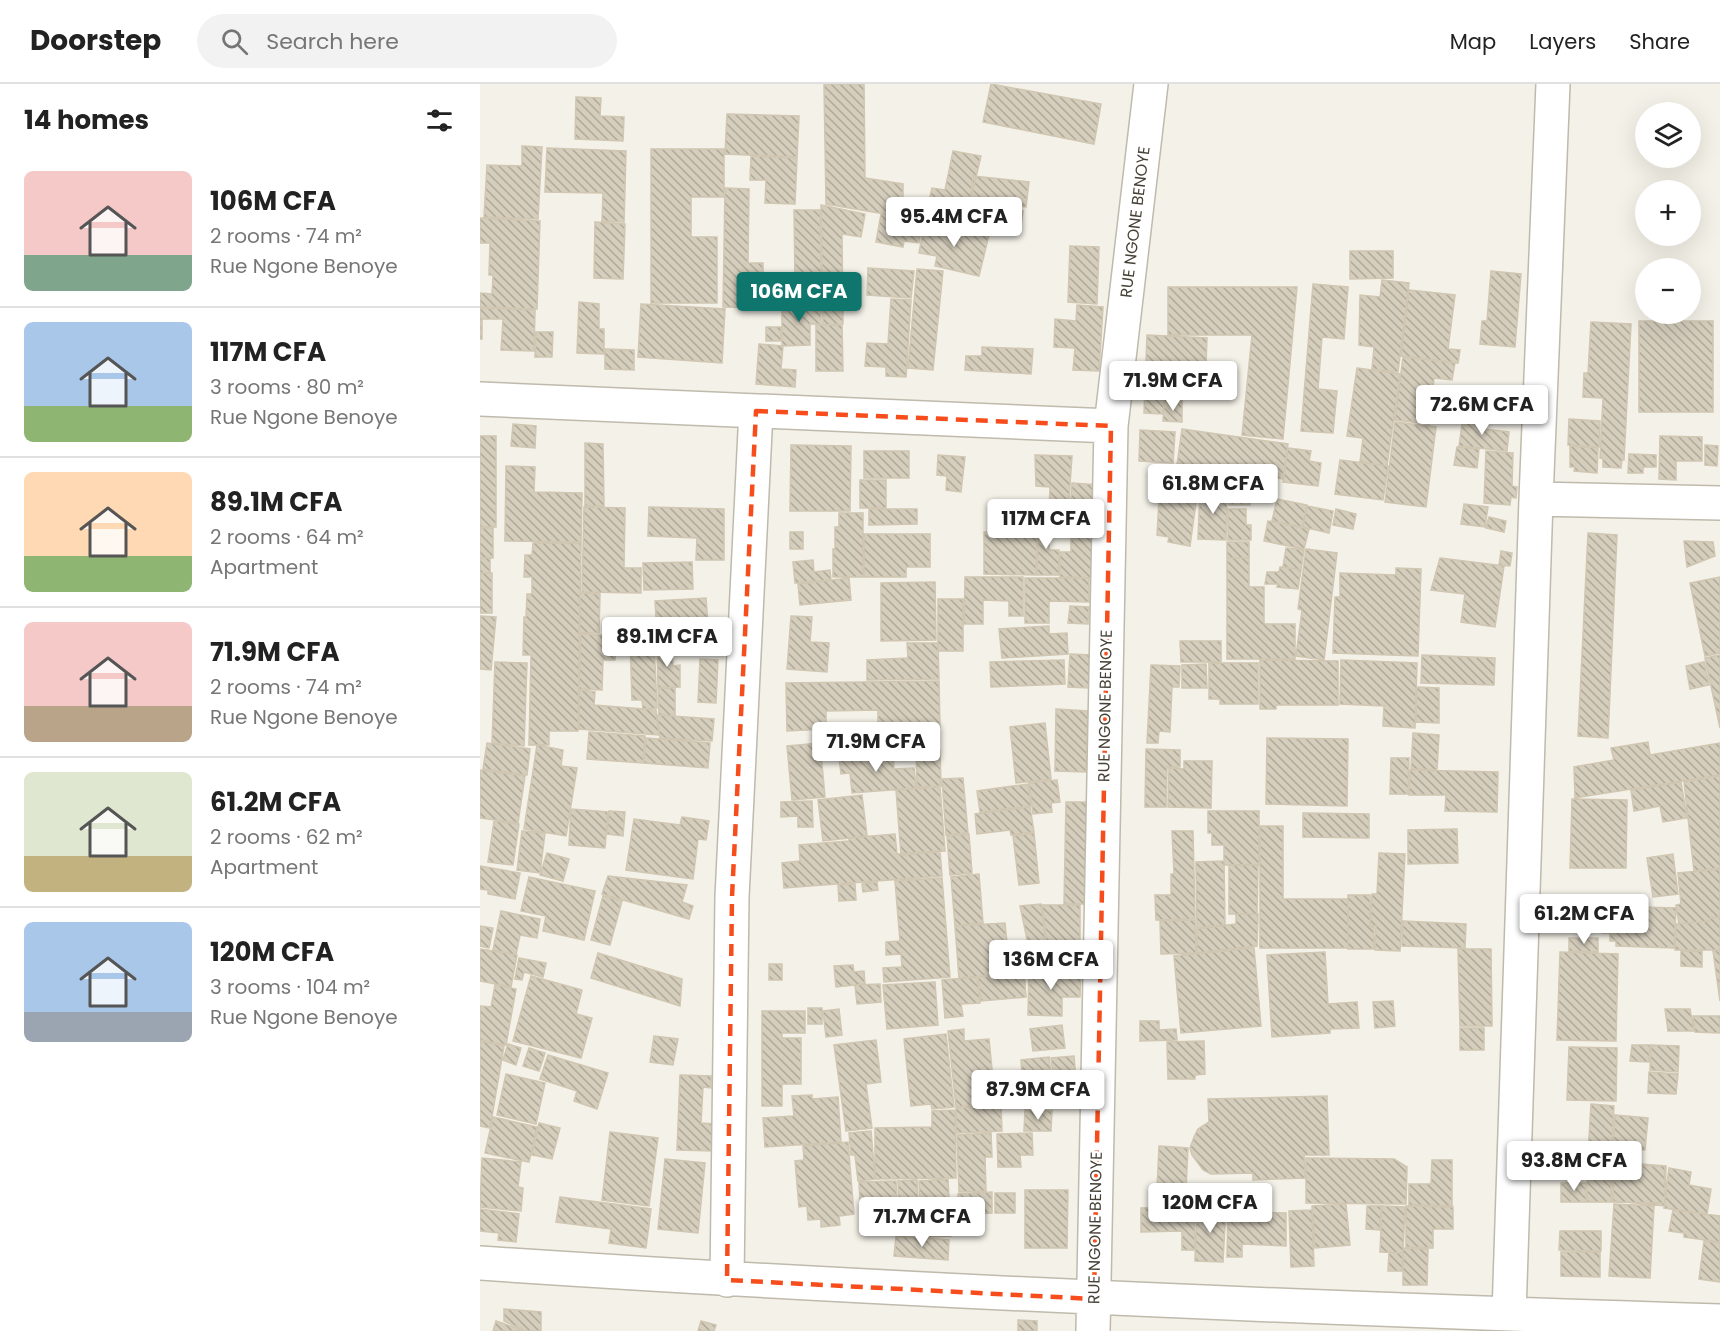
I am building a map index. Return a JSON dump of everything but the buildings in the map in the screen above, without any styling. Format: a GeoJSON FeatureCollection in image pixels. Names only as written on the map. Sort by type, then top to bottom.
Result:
{"type":"FeatureCollection","features":[{"type":"Feature","properties":{"kind":"street","name":"RUE NGONE BENOYE"},"geometry":{"type":"LineString","coordinates":[[1093,1331],[1110,426],[1151,84]]}},
{"type":"Feature","properties":{"kind":"street"},"geometry":{"type":"LineString","coordinates":[[1509,1314],[1536,499],[1553,84]]}},
{"type":"Feature","properties":{"kind":"street"},"geometry":{"type":"LineString","coordinates":[[480,399],[1110,426]]}},
{"type":"Feature","properties":{"kind":"street"},"geometry":{"type":"LineString","coordinates":[[727,1280],[732,897],[756,411]]}},
{"type":"Feature","properties":{"kind":"street"},"geometry":{"type":"LineString","coordinates":[[1536,499],[1720,503]]}},
{"type":"Feature","properties":{"kind":"street"},"geometry":{"type":"LineString","coordinates":[[480,1263],[727,1280],[1094,1299],[1720,1321]]}},
{"type":"Feature","properties":{"kind":"highlighted area"},"geometry":{"type":"Polygon","coordinates":[[[756,411],[1111,426],[1094,1299],[727,1280],[732,897],[756,411]]]}}]}
